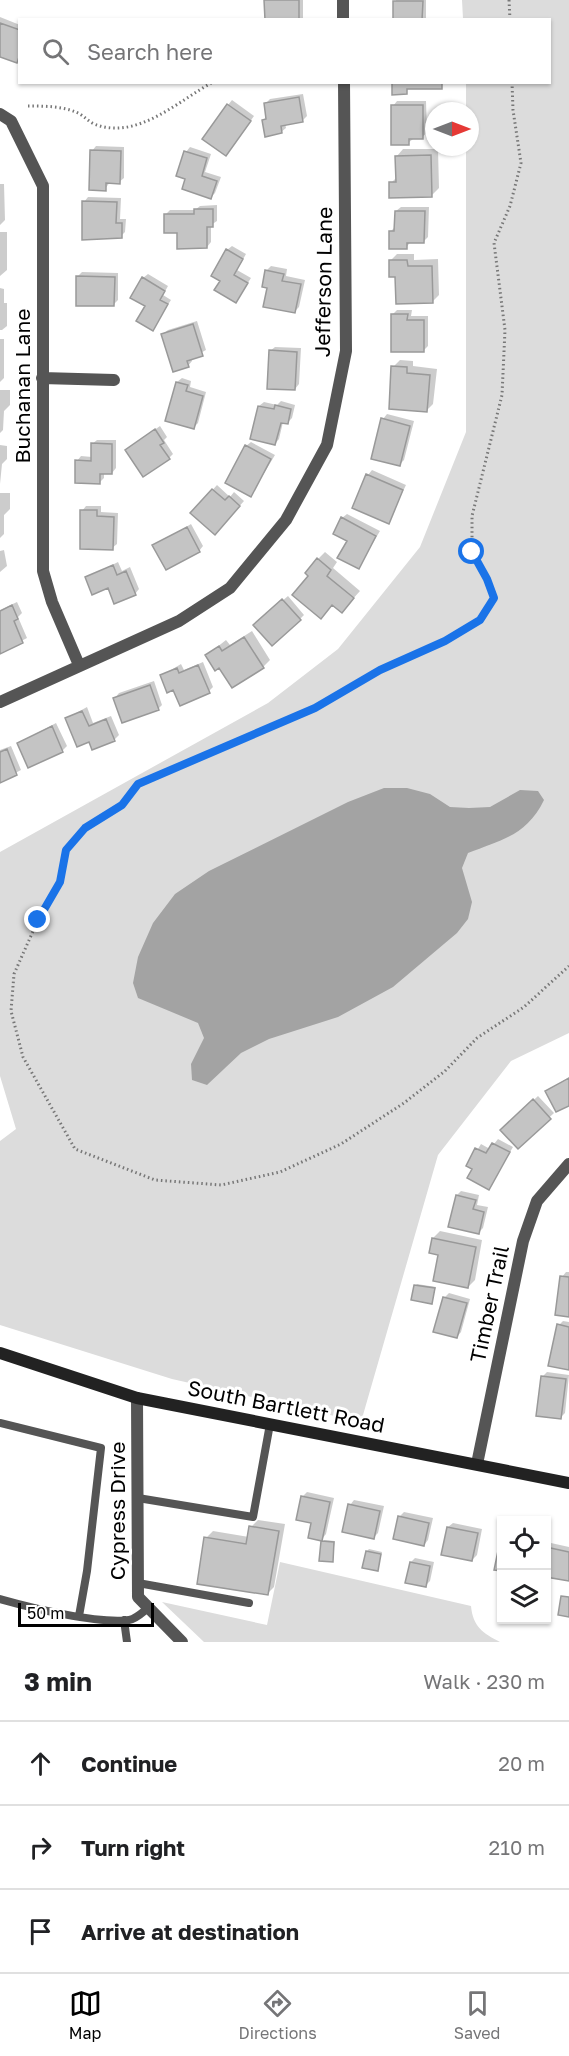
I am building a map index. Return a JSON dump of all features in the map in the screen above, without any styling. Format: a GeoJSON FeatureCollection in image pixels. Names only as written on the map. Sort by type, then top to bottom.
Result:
{"type":"FeatureCollection","features":[{"type":"Feature","properties":{"kind":"main road","name":"South Bartlett Road"},"geometry":{"type":"LineString","coordinates":[[0,1353],[137,1398],[569,1483]]}},
{"type":"Feature","properties":{"kind":"street"},"geometry":{"type":"LineString","coordinates":[[343,0],[343,18]]}},
{"type":"Feature","properties":{"kind":"street","name":"Jefferson Lane"},"geometry":{"type":"LineString","coordinates":[[0,702],[179,621],[230,588],[286,520],[327,445],[346,351],[344,84]]}},
{"type":"Feature","properties":{"kind":"street","name":"Buchanan Lane"},"geometry":{"type":"LineString","coordinates":[[0,114],[11,121],[43,186],[44,571],[52,602],[80,665]]}},
{"type":"Feature","properties":{"kind":"street"},"geometry":{"type":"LineString","coordinates":[[42,378],[114,380]]}},
{"type":"Feature","properties":{"kind":"street","name":"Timber Trail"},"geometry":{"type":"LineString","coordinates":[[477,1464],[523,1240],[537,1201],[569,1164]]}},
{"type":"Feature","properties":{"kind":"street","name":"Cypress Drive"},"geometry":{"type":"LineString","coordinates":[[137,1398],[138,1597],[182,1642]]}},
{"type":"Feature","properties":{"kind":"lane"},"geometry":{"type":"LineString","coordinates":[[0,1423],[101,1448],[87,1572],[79,1616]]}},
{"type":"Feature","properties":{"kind":"lane"},"geometry":{"type":"LineString","coordinates":[[138,1498],[254,1517],[270,1424]]}},
{"type":"Feature","properties":{"kind":"lane"},"geometry":{"type":"LineString","coordinates":[[138,1583],[249,1603]]}},
{"type":"Feature","properties":{"kind":"lane"},"geometry":{"type":"LineString","coordinates":[[0,1599],[79,1616],[124,1620],[132,1620],[148,1608]]}},
{"type":"Feature","properties":{"kind":"lane"},"geometry":{"type":"LineString","coordinates":[[124,1620],[127,1642]]}},
{"type":"Feature","properties":{"kind":"path"},"geometry":{"type":"LineString","coordinates":[[509,0],[510,18]]}},
{"type":"Feature","properties":{"kind":"path"},"geometry":{"type":"LineString","coordinates":[[28,106],[47,106],[79,113],[94,124],[135,125],[160,116],[210,84]]}},
{"type":"Feature","properties":{"kind":"path"},"geometry":{"type":"LineString","coordinates":[[512,84],[520,163],[510,206],[494,243],[505,330],[502,395],[489,456],[472,516],[472,552],[487,579],[494,598],[480,620],[445,641],[380,670],[315,708],[138,784],[122,805],[85,828],[66,850],[60,882],[38,920],[14,974],[11,1011],[23,1057],[75,1149],[155,1180],[221,1185],[280,1172],[340,1144],[404,1103],[437,1077],[477,1038],[524,1007],[569,966]]}},
{"type":"Feature","properties":{"kind":"shaded area"},"geometry":{"type":"Polygon","coordinates":[[[462,0],[569,0],[569,1033],[511,1061],[438,1155],[361,1422],[172,1379],[0,1325],[0,1141],[16,1129],[0,1076],[0,852],[268,703],[338,649],[420,547],[466,432],[466,156],[479,156],[479,102],[466,102],[466,84],[551,84],[551,18],[463,18],[462,0]]]}},
{"type":"Feature","properties":{"kind":"shaded area"},"geometry":{"type":"Polygon","coordinates":[[[384,788],[407,788],[430,794],[450,807],[490,807],[520,790],[538,791],[544,800],[530,821],[521,829],[503,840],[468,853],[462,868],[472,902],[468,919],[457,933],[393,987],[338,1017],[269,1039],[241,1053],[207,1085],[192,1080],[191,1064],[204,1038],[198,1023],[138,998],[133,983],[138,957],[153,923],[175,894],[209,871],[348,802],[384,788]]]}},
{"type":"Feature","properties":{"kind":"shaded area"},"geometry":{"type":"Polygon","coordinates":[[[280,1562],[471,1606],[474,1619],[480,1628],[500,1642],[204,1642],[162,1602],[267,1625],[280,1562]]]}},
{"type":"Feature","properties":{"kind":"building"},"geometry":{"type":"Polygon","coordinates":[[[264,0],[299,0],[299,18],[265,18],[264,0]]]}},
{"type":"Feature","properties":{"kind":"building"},"geometry":{"type":"Polygon","coordinates":[[[393,1],[423,1],[422,18],[393,18],[393,1]]]}},
{"type":"Feature","properties":{"kind":"building"},"geometry":{"type":"Polygon","coordinates":[[[0,23],[18,29],[18,60],[17,63],[0,57],[0,23]]]}},
{"type":"Feature","properties":{"kind":"building"},"geometry":{"type":"Polygon","coordinates":[[[392,84],[442,84],[442,89],[407,89],[407,94],[392,95],[392,84]]]}},
{"type":"Feature","properties":{"kind":"building"},"geometry":{"type":"Polygon","coordinates":[[[299,97],[303,122],[281,126],[282,133],[265,137],[262,120],[266,119],[264,103],[299,97]]]}},
{"type":"Feature","properties":{"kind":"building"},"geometry":{"type":"Polygon","coordinates":[[[227,104],[251,121],[226,156],[202,139],[227,104]]]}},
{"type":"Feature","properties":{"kind":"building"},"geometry":{"type":"Polygon","coordinates":[[[391,105],[423,105],[423,139],[409,139],[409,145],[391,145],[391,105]]]}},
{"type":"Feature","properties":{"kind":"building"},"geometry":{"type":"Polygon","coordinates":[[[90,150],[121,151],[120,184],[106,183],[106,191],[89,190],[90,150]]]}},
{"type":"Feature","properties":{"kind":"building"},"geometry":{"type":"Polygon","coordinates":[[[184,151],[207,158],[202,176],[217,181],[211,199],[182,189],[185,179],[176,176],[184,151]]]}},
{"type":"Feature","properties":{"kind":"building"},"geometry":{"type":"Polygon","coordinates":[[[395,156],[431,156],[432,197],[389,198],[389,182],[396,182],[395,156]]]}},
{"type":"Feature","properties":{"kind":"building"},"geometry":{"type":"Polygon","coordinates":[[[82,201],[117,202],[116,223],[122,223],[122,238],[82,240],[82,201]]]}},
{"type":"Feature","properties":{"kind":"building"},"geometry":{"type":"Polygon","coordinates":[[[194,209],[213,209],[213,227],[207,227],[207,248],[177,249],[177,233],[164,233],[164,214],[194,214],[194,209]]]}},
{"type":"Feature","properties":{"kind":"building"},"geometry":{"type":"Polygon","coordinates":[[[395,211],[425,211],[424,243],[407,243],[407,249],[389,249],[389,231],[394,231],[395,211]]]}},
{"type":"Feature","properties":{"kind":"building"},"geometry":{"type":"Polygon","coordinates":[[[226,249],[243,259],[234,275],[248,283],[236,303],[214,290],[220,281],[211,276],[226,249]]]}},
{"type":"Feature","properties":{"kind":"building"},"geometry":{"type":"Polygon","coordinates":[[[389,260],[407,260],[408,266],[432,266],[433,303],[396,304],[395,277],[389,277],[389,260]]]}},
{"type":"Feature","properties":{"kind":"building"},"geometry":{"type":"Polygon","coordinates":[[[265,270],[284,274],[282,281],[301,284],[295,313],[263,307],[267,288],[262,287],[265,270]]]}},
{"type":"Feature","properties":{"kind":"building"},"geometry":{"type":"Polygon","coordinates":[[[76,276],[115,277],[114,306],[76,306],[76,276]]]}},
{"type":"Feature","properties":{"kind":"building"},"geometry":{"type":"Polygon","coordinates":[[[142,277],[165,291],[160,300],[168,304],[153,331],[136,321],[145,306],[130,298],[142,277]]]}},
{"type":"Feature","properties":{"kind":"building"},"geometry":{"type":"Polygon","coordinates":[[[391,314],[408,314],[407,320],[424,320],[424,352],[391,352],[391,314]]]}},
{"type":"Feature","properties":{"kind":"building"},"geometry":{"type":"Polygon","coordinates":[[[193,324],[203,356],[187,361],[189,367],[173,372],[161,334],[193,324]]]}},
{"type":"Feature","properties":{"kind":"building"},"geometry":{"type":"Polygon","coordinates":[[[269,350],[297,352],[295,390],[267,389],[269,350]]]}},
{"type":"Feature","properties":{"kind":"building"},"geometry":{"type":"Polygon","coordinates":[[[391,366],[407,367],[407,373],[430,375],[427,412],[389,409],[391,366]]]}},
{"type":"Feature","properties":{"kind":"building"},"geometry":{"type":"Polygon","coordinates":[[[176,382],[188,385],[186,391],[203,396],[194,429],[165,421],[176,382]]]}},
{"type":"Feature","properties":{"kind":"building"},"geometry":{"type":"Polygon","coordinates":[[[275,405],[291,409],[288,424],[281,423],[275,445],[250,439],[258,406],[274,409],[275,405]]]}},
{"type":"Feature","properties":{"kind":"building"},"geometry":{"type":"Polygon","coordinates":[[[381,418],[410,426],[400,466],[371,459],[381,418]]]}},
{"type":"Feature","properties":{"kind":"building"},"geometry":{"type":"Polygon","coordinates":[[[155,429],[164,443],[160,445],[170,459],[143,477],[125,450],[155,429]]]}},
{"type":"Feature","properties":{"kind":"building"},"geometry":{"type":"Polygon","coordinates":[[[91,443],[112,444],[112,474],[100,474],[100,484],[75,483],[75,460],[91,461],[91,443]]]}},
{"type":"Feature","properties":{"kind":"building"},"geometry":{"type":"Polygon","coordinates":[[[245,445],[271,459],[251,497],[225,483],[245,445]]]}},
{"type":"Feature","properties":{"kind":"building"},"geometry":{"type":"Polygon","coordinates":[[[366,474],[403,490],[389,524],[352,508],[366,474]]]}},
{"type":"Feature","properties":{"kind":"building"},"geometry":{"type":"Polygon","coordinates":[[[212,489],[225,500],[229,496],[240,506],[215,535],[190,513],[212,489]]]}},
{"type":"Feature","properties":{"kind":"building"},"geometry":{"type":"Polygon","coordinates":[[[80,510],[97,510],[97,516],[114,517],[113,550],[80,549],[80,510]]]}},
{"type":"Feature","properties":{"kind":"building"},"geometry":{"type":"Polygon","coordinates":[[[341,517],[376,536],[359,569],[337,558],[347,541],[333,534],[341,517]]]}},
{"type":"Feature","properties":{"kind":"building"},"geometry":{"type":"Polygon","coordinates":[[[187,527],[200,552],[166,570],[152,545],[187,527]]]}},
{"type":"Feature","properties":{"kind":"building"},"geometry":{"type":"Polygon","coordinates":[[[317,558],[331,570],[327,576],[354,598],[342,613],[332,605],[321,619],[292,595],[308,576],[305,573],[317,558]]]}},
{"type":"Feature","properties":{"kind":"building"},"geometry":{"type":"Polygon","coordinates":[[[113,565],[117,575],[126,571],[136,595],[114,604],[108,588],[92,595],[85,577],[113,565]]]}},
{"type":"Feature","properties":{"kind":"building"},"geometry":{"type":"Polygon","coordinates":[[[282,599],[301,620],[272,646],[253,625],[282,599]]]}},
{"type":"Feature","properties":{"kind":"building"},"geometry":{"type":"Polygon","coordinates":[[[12,605],[18,619],[14,621],[23,643],[0,654],[0,611],[12,605]]]}},
{"type":"Feature","properties":{"kind":"building"},"geometry":{"type":"Polygon","coordinates":[[[244,637],[264,668],[232,688],[219,668],[215,671],[205,655],[219,646],[222,651],[244,637]]]}},
{"type":"Feature","properties":{"kind":"building"},"geometry":{"type":"Polygon","coordinates":[[[198,665],[210,693],[180,706],[173,690],[167,693],[160,675],[177,668],[179,673],[198,665]]]}},
{"type":"Feature","properties":{"kind":"building"},"geometry":{"type":"Polygon","coordinates":[[[150,685],[159,710],[122,723],[113,698],[150,685]]]}},
{"type":"Feature","properties":{"kind":"building"},"geometry":{"type":"Polygon","coordinates":[[[82,711],[89,726],[106,719],[115,741],[92,750],[89,742],[77,747],[65,718],[82,711]]]}},
{"type":"Feature","properties":{"kind":"building"},"geometry":{"type":"Polygon","coordinates":[[[52,726],[63,752],[28,768],[17,743],[52,726]]]}},
{"type":"Feature","properties":{"kind":"building"},"geometry":{"type":"Polygon","coordinates":[[[7,749],[17,775],[0,783],[0,752],[7,749]]]}},
{"type":"Feature","properties":{"kind":"building"},"geometry":{"type":"Polygon","coordinates":[[[569,1078],[569,1106],[556,1112],[545,1091],[569,1078]]]}},
{"type":"Feature","properties":{"kind":"building"},"geometry":{"type":"Polygon","coordinates":[[[533,1099],[551,1119],[518,1149],[500,1130],[533,1099]]]}},
{"type":"Feature","properties":{"kind":"building"},"geometry":{"type":"Polygon","coordinates":[[[492,1143],[510,1152],[489,1190],[467,1178],[472,1169],[466,1166],[475,1148],[486,1153],[492,1143]]]}},
{"type":"Feature","properties":{"kind":"building"},"geometry":{"type":"Polygon","coordinates":[[[456,1195],[476,1200],[473,1209],[484,1212],[479,1234],[448,1227],[456,1195]]]}},
{"type":"Feature","properties":{"kind":"building"},"geometry":{"type":"Polygon","coordinates":[[[432,1238],[476,1247],[468,1288],[433,1281],[438,1255],[429,1253],[432,1238]]]}},
{"type":"Feature","properties":{"kind":"building"},"geometry":{"type":"Polygon","coordinates":[[[560,1276],[569,1277],[569,1317],[555,1315],[560,1276]]]}},
{"type":"Feature","properties":{"kind":"building"},"geometry":{"type":"Polygon","coordinates":[[[414,1285],[435,1288],[432,1304],[411,1300],[414,1285]]]}},
{"type":"Feature","properties":{"kind":"building"},"geometry":{"type":"Polygon","coordinates":[[[443,1297],[467,1303],[457,1338],[433,1332],[443,1297]]]}},
{"type":"Feature","properties":{"kind":"building"},"geometry":{"type":"Polygon","coordinates":[[[557,1324],[569,1327],[569,1370],[548,1366],[557,1324]]]}},
{"type":"Feature","properties":{"kind":"building"},"geometry":{"type":"Polygon","coordinates":[[[541,1376],[566,1379],[561,1419],[536,1416],[541,1376]]]}},
{"type":"Feature","properties":{"kind":"building"},"geometry":{"type":"Polygon","coordinates":[[[301,1496],[330,1502],[322,1541],[308,1538],[311,1523],[296,1520],[301,1496]]]}},
{"type":"Feature","properties":{"kind":"building"},"geometry":{"type":"Polygon","coordinates":[[[348,1504],[380,1511],[374,1539],[342,1532],[348,1504]]]}},
{"type":"Feature","properties":{"kind":"building"},"geometry":{"type":"Polygon","coordinates":[[[398,1516],[429,1523],[424,1546],[393,1539],[398,1516]]]}},
{"type":"Feature","properties":{"kind":"building"},"geometry":{"type":"Polygon","coordinates":[[[249,1526],[279,1531],[268,1595],[197,1584],[204,1537],[246,1544],[249,1526]]]}},
{"type":"Feature","properties":{"kind":"building"},"geometry":{"type":"Polygon","coordinates":[[[447,1527],[478,1533],[472,1561],[441,1555],[447,1527]]]}},
{"type":"Feature","properties":{"kind":"building"},"geometry":{"type":"Polygon","coordinates":[[[321,1541],[334,1542],[333,1562],[319,1561],[321,1541]]]}},
{"type":"Feature","properties":{"kind":"building"},"geometry":{"type":"Polygon","coordinates":[[[551,1548],[569,1552],[569,1581],[551,1578],[551,1548]]]}},
{"type":"Feature","properties":{"kind":"building"},"geometry":{"type":"Polygon","coordinates":[[[366,1551],[381,1554],[378,1571],[362,1568],[366,1551]]]}},
{"type":"Feature","properties":{"kind":"building"},"geometry":{"type":"Polygon","coordinates":[[[410,1562],[430,1566],[426,1587],[405,1583],[410,1562]]]}},
{"type":"Feature","properties":{"kind":"building"},"geometry":{"type":"Polygon","coordinates":[[[561,1596],[569,1597],[569,1617],[558,1615],[561,1596]]]}},
{"type":"Feature","properties":{"kind":"route"},"geometry":{"type":"LineString","coordinates":[[38,920],[60,882],[66,850],[85,828],[122,805],[138,784],[188,760],[315,708],[380,670],[445,641],[480,620],[494,598],[487,579],[472,552]]}}]}
